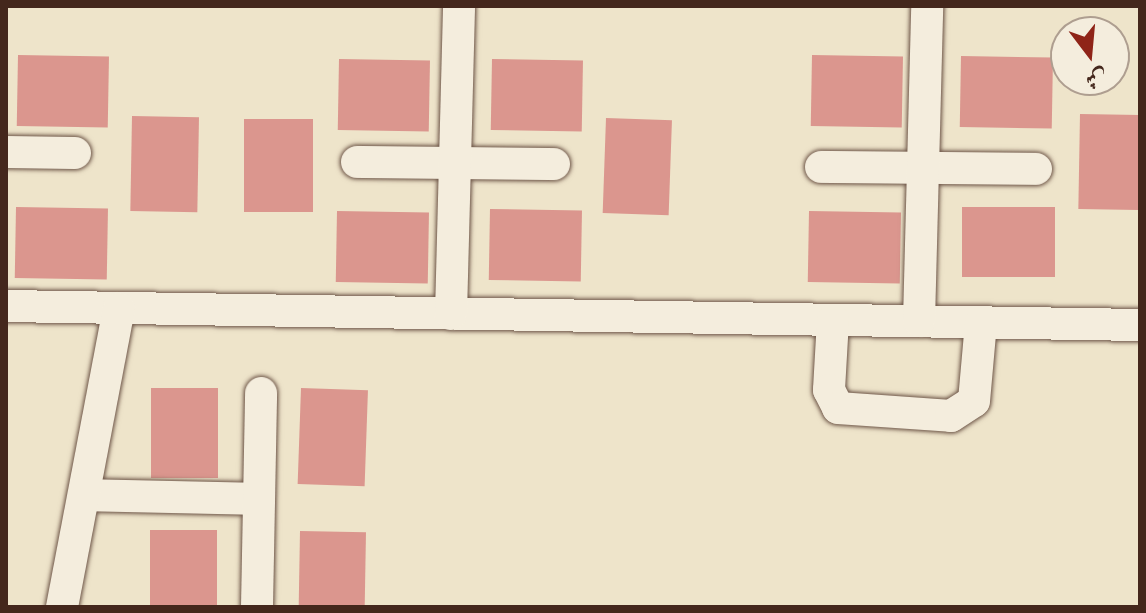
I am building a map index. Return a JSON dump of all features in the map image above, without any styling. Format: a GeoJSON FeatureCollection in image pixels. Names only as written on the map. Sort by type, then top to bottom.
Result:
{"type":"FeatureCollection","features":[{"type":"Feature","properties":{"kind":"street"},"geometry":{"type":"LineString","coordinates":[[451,314],[459,6]]}},
{"type":"Feature","properties":{"kind":"street"},"geometry":{"type":"LineString","coordinates":[[919,321],[927,6]]}},
{"type":"Feature","properties":{"kind":"street"},"geometry":{"type":"LineString","coordinates":[[6,152],[75,153]]}},
{"type":"Feature","properties":{"kind":"street"},"geometry":{"type":"LineString","coordinates":[[357,162],[554,164]]}},
{"type":"Feature","properties":{"kind":"street"},"geometry":{"type":"LineString","coordinates":[[821,167],[1036,169]]}},
{"type":"Feature","properties":{"kind":"street"},"geometry":{"type":"LineString","coordinates":[[6,306],[1140,325]]}},
{"type":"Feature","properties":{"kind":"street"},"geometry":{"type":"LineString","coordinates":[[62,607],[119,308]]}},
{"type":"Feature","properties":{"kind":"street"},"geometry":{"type":"LineString","coordinates":[[833,320],[829,390],[838,408],[951,416],[974,401],[981,322]]}},
{"type":"Feature","properties":{"kind":"street"},"geometry":{"type":"LineString","coordinates":[[257,607],[261,393]]}},
{"type":"Feature","properties":{"kind":"street"},"geometry":{"type":"LineString","coordinates":[[84,495],[259,499]]}},
{"type":"Feature","properties":{"kind":"building"},"geometry":{"type":"Polygon","coordinates":[[[18,55],[109,57],[108,128],[17,126],[18,55]]]}},
{"type":"Feature","properties":{"kind":"building"},"geometry":{"type":"Polygon","coordinates":[[[812,55],[903,57],[902,128],[811,126],[812,55]]]}},
{"type":"Feature","properties":{"kind":"building"},"geometry":{"type":"Polygon","coordinates":[[[961,56],[1050,58],[1052,129],[960,127],[961,56]]]}},
{"type":"Feature","properties":{"kind":"building"},"geometry":{"type":"Polygon","coordinates":[[[339,59],[430,61],[429,132],[338,130],[339,59]]]}},
{"type":"Feature","properties":{"kind":"building"},"geometry":{"type":"Polygon","coordinates":[[[492,59],[583,61],[582,132],[491,130],[492,59]]]}},
{"type":"Feature","properties":{"kind":"building"},"geometry":{"type":"Polygon","coordinates":[[[1080,114],[1140,115],[1138,210],[1078,209],[1080,114]]]}},
{"type":"Feature","properties":{"kind":"building"},"geometry":{"type":"Polygon","coordinates":[[[132,116],[199,117],[197,212],[130,211],[132,116]]]}},
{"type":"Feature","properties":{"kind":"building"},"geometry":{"type":"Polygon","coordinates":[[[606,118],[672,120],[669,215],[603,213],[606,118]]]}},
{"type":"Feature","properties":{"kind":"building"},"geometry":{"type":"Polygon","coordinates":[[[244,119],[313,119],[313,212],[244,212],[244,119]]]}},
{"type":"Feature","properties":{"kind":"building"},"geometry":{"type":"Polygon","coordinates":[[[16,207],[108,209],[107,280],[15,278],[16,207]]]}},
{"type":"Feature","properties":{"kind":"building"},"geometry":{"type":"Polygon","coordinates":[[[962,207],[1055,207],[1055,277],[962,277],[962,207]]]}},
{"type":"Feature","properties":{"kind":"building"},"geometry":{"type":"Polygon","coordinates":[[[490,209],[582,211],[581,282],[489,280],[490,209]]]}},
{"type":"Feature","properties":{"kind":"building"},"geometry":{"type":"Polygon","coordinates":[[[337,211],[429,213],[428,284],[336,282],[337,211]]]}},
{"type":"Feature","properties":{"kind":"building"},"geometry":{"type":"Polygon","coordinates":[[[809,211],[901,213],[900,284],[808,282],[809,211]]]}},
{"type":"Feature","properties":{"kind":"building"},"geometry":{"type":"Polygon","coordinates":[[[151,388],[218,388],[218,478],[151,478],[151,388]]]}},
{"type":"Feature","properties":{"kind":"building"},"geometry":{"type":"Polygon","coordinates":[[[301,388],[368,390],[365,486],[298,484],[301,388]]]}},
{"type":"Feature","properties":{"kind":"building"},"geometry":{"type":"Polygon","coordinates":[[[150,530],[217,530],[217,607],[150,607],[150,530]]]}},
{"type":"Feature","properties":{"kind":"building"},"geometry":{"type":"Polygon","coordinates":[[[300,531],[366,532],[365,607],[299,607],[300,531]]]}}]}
